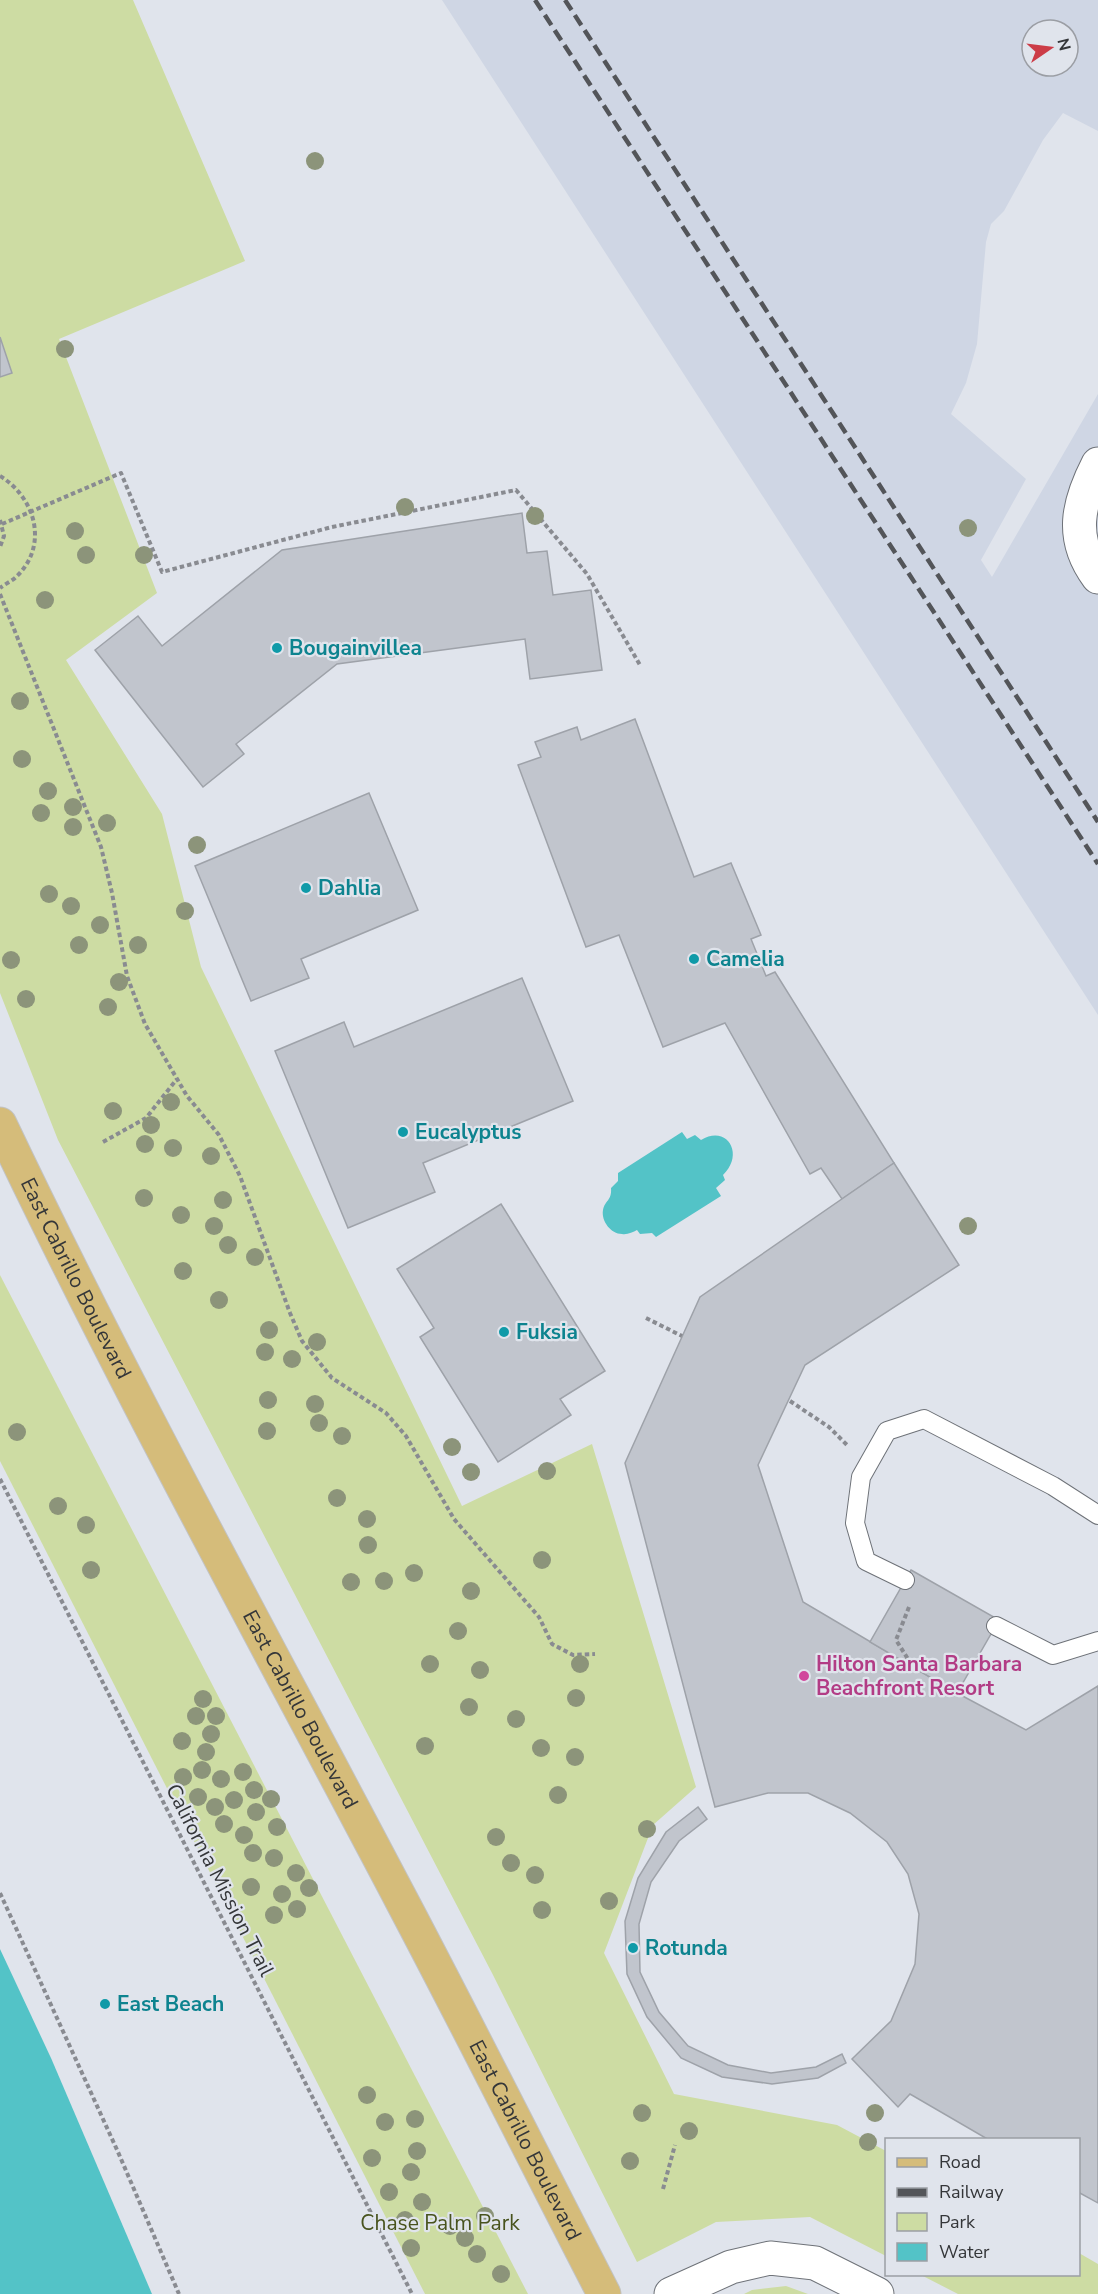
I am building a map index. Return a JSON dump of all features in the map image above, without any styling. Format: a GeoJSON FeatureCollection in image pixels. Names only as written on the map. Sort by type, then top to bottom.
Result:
{"type":"FeatureCollection","features":[{"type":"Feature","properties":{"kind":"main road","name":"East Cabrillo Boulevard"},"geometry":{"type":"LineString","coordinates":[[0,1124],[45,1219],[252,1620],[410,1916],[604,2294]]}},
{"type":"Feature","properties":{"kind":"street"},"geometry":{"type":"LineString","coordinates":[[1091,564],[1079,534],[1079,516],[1082,498],[1098,464]]}},
{"type":"Feature","properties":{"kind":"street"},"geometry":{"type":"LineString","coordinates":[[671,2294],[731,2267],[770,2258],[815,2263],[878,2294]]}},
{"type":"Feature","properties":{"kind":"lane"},"geometry":{"type":"LineString","coordinates":[[904,1580],[866,1561],[855,1523],[861,1477],[887,1431],[924,1419],[1053,1486],[1098,1515]]}},
{"type":"Feature","properties":{"kind":"lane"},"geometry":{"type":"LineString","coordinates":[[996,1626],[1053,1655],[1098,1641]]}},
{"type":"Feature","properties":{"kind":"path"},"geometry":{"type":"LineString","coordinates":[[0,547],[4,536],[1,522],[121,473],[162,572],[332,527],[516,490],[587,574],[640,666]]}},
{"type":"Feature","properties":{"kind":"path"},"geometry":{"type":"LineString","coordinates":[[0,476],[12,483],[25,497],[33,517],[35,539],[29,560],[16,577],[0,588]]}},
{"type":"Feature","properties":{"kind":"path"},"geometry":{"type":"LineString","coordinates":[[0,594],[101,847],[127,976],[145,1023],[187,1096],[219,1136],[240,1176],[302,1341],[332,1378],[386,1413],[406,1436],[454,1519],[539,1617],[552,1644],[573,1655],[595,1654]]}},
{"type":"Feature","properties":{"kind":"path"},"geometry":{"type":"LineString","coordinates":[[103,1142],[146,1118],[177,1079]]}},
{"type":"Feature","properties":{"kind":"path"},"geometry":{"type":"LineString","coordinates":[[646,1318],[682,1336]]}},
{"type":"Feature","properties":{"kind":"path","name":"California Mission Trail"},"geometry":{"type":"LineString","coordinates":[[0,1479],[412,2294]]}},
{"type":"Feature","properties":{"kind":"path"},"geometry":{"type":"LineString","coordinates":[[0,1893],[179,2294]]}},
{"type":"Feature","properties":{"kind":"path"},"geometry":{"type":"LineString","coordinates":[[663,2189],[675,2145]]}},
{"type":"Feature","properties":{"kind":"shaded area"},"geometry":{"type":"Polygon","coordinates":[[[442,0],[1098,0],[1098,131],[1063,113],[1043,140],[1004,211],[991,224],[986,242],[977,344],[966,383],[951,414],[1026,479],[981,560],[992,577],[1098,394],[1098,1015],[442,0]]]}},
{"type":"Feature","properties":{"kind":"green space"},"geometry":{"type":"Polygon","coordinates":[[[0,0],[133,0],[245,261],[59,339],[157,593],[66,660],[162,814],[201,967],[462,1506],[592,1444],[696,1787],[653,1825],[604,1953],[674,2094],[837,2125],[885,2150],[885,2255],[810,2217],[716,2222],[637,2262],[492,1973],[58,1140],[0,993],[0,0]]]}},
{"type":"Feature","properties":{"kind":"green space","name":"Chase Palm Park"},"geometry":{"type":"Polygon","coordinates":[[[0,1275],[528,2294],[425,2294],[0,1461],[0,1275]]]}},
{"type":"Feature","properties":{"kind":"green space"},"geometry":{"type":"Polygon","coordinates":[[[1080,2254],[1098,2264],[1098,2294],[958,2294],[923,2276],[1080,2276],[1080,2254]]]}},
{"type":"Feature","properties":{"kind":"green space"},"geometry":{"type":"Polygon","coordinates":[[[786,2286],[808,2294],[744,2294],[752,2290],[786,2286]]]}},
{"type":"Feature","properties":{"kind":"water"},"geometry":{"type":"Polygon","coordinates":[[[682,1132],[687,1139],[695,1135],[701,1140],[710,1136],[718,1136],[730,1144],[733,1150],[732,1158],[723,1175],[725,1180],[716,1188],[721,1196],[656,1237],[652,1233],[640,1234],[637,1230],[626,1234],[614,1232],[605,1222],[603,1210],[611,1188],[618,1181],[618,1173],[682,1132]]]}},
{"type":"Feature","properties":{"kind":"water"},"geometry":{"type":"Polygon","coordinates":[[[0,1949],[51,2058],[152,2294],[0,2294],[0,1949]]]}},
{"type":"Feature","properties":{"kind":"building"},"geometry":{"type":"Polygon","coordinates":[[[0,337],[12,373],[0,377],[0,337]]]}},
{"type":"Feature","properties":{"kind":"building","name":"Bougainvillea"},"geometry":{"type":"Polygon","coordinates":[[[522,513],[527,553],[547,551],[553,595],[591,590],[602,670],[530,679],[525,639],[337,664],[236,744],[244,754],[203,787],[95,650],[138,616],[162,646],[282,550],[522,513]]]}},
{"type":"Feature","properties":{"kind":"building","name":"Camelia"},"geometry":{"type":"Polygon","coordinates":[[[635,719],[694,877],[731,863],[761,935],[751,939],[766,976],[775,972],[894,1163],[842,1199],[821,1168],[810,1174],[725,1023],[663,1047],[619,935],[586,947],[518,765],[541,757],[535,742],[577,727],[581,740],[635,719]]]}},
{"type":"Feature","properties":{"kind":"building","name":"Dahlia"},"geometry":{"type":"Polygon","coordinates":[[[369,793],[418,910],[301,959],[309,978],[251,1001],[195,866],[369,793]]]}},
{"type":"Feature","properties":{"kind":"building","name":"Eucalyptus"},"geometry":{"type":"Polygon","coordinates":[[[522,978],[573,1101],[423,1163],[435,1192],[348,1228],[275,1051],[344,1022],[354,1047],[522,978]]]}},
{"type":"Feature","properties":{"kind":"building","name":"Hilton Santa Barbara Beachfront Resort"},"geometry":{"type":"Polygon","coordinates":[[[894,1163],[959,1265],[805,1365],[758,1465],[803,1602],[957,1693],[1026,1730],[1098,1686],[1098,2203],[1080,2193],[1080,2138],[986,2138],[910,2094],[898,2107],[852,2059],[891,2021],[915,1964],[919,1914],[908,1874],[887,1842],[850,1813],[808,1793],[768,1793],[715,1807],[625,1463],[700,1297],[894,1163]]]}},
{"type":"Feature","properties":{"kind":"building","name":"Fuksia"},"geometry":{"type":"Polygon","coordinates":[[[501,1204],[605,1371],[560,1399],[571,1415],[498,1462],[420,1337],[434,1328],[397,1269],[501,1204]]]}},
{"type":"Feature","properties":{"kind":"building"},"geometry":{"type":"Polygon","coordinates":[[[911,1570],[999,1620],[957,1693],[870,1642],[911,1570]]]}},
{"type":"Feature","properties":{"kind":"building","name":"Rotunda"},"geometry":{"type":"Polygon","coordinates":[[[698,1807],[707,1819],[679,1841],[651,1882],[639,1924],[640,1972],[659,2012],[688,2046],[728,2065],[771,2073],[816,2067],[842,2054],[846,2063],[818,2078],[772,2084],[722,2077],[681,2058],[647,2017],[627,1974],[625,1921],[638,1878],[666,1832],[698,1807]]]}},
{"type":"Feature","properties":{"kind":"railway"},"geometry":{"type":"LineString","coordinates":[[535,0],[1098,864]]}},
{"type":"Feature","properties":{"kind":"railway"},"geometry":{"type":"LineString","coordinates":[[565,0],[1098,822]]}},
{"type":"Feature","properties":{"kind":"place","name":"Bougainvillea"},"geometry":{"type":"Point","coordinates":[277,648]}},
{"type":"Feature","properties":{"kind":"place","name":"Dahlia"},"geometry":{"type":"Point","coordinates":[306,888]}},
{"type":"Feature","properties":{"kind":"place","name":"Camelia"},"geometry":{"type":"Point","coordinates":[694,959]}},
{"type":"Feature","properties":{"kind":"place","name":"Eucalyptus"},"geometry":{"type":"Point","coordinates":[403,1132]}},
{"type":"Feature","properties":{"kind":"place","name":"Fuksia"},"geometry":{"type":"Point","coordinates":[504,1332]}},
{"type":"Feature","properties":{"kind":"place","name":"Hilton Santa Barbara Beachfront Resort"},"geometry":{"type":"Point","coordinates":[804,1676]}},
{"type":"Feature","properties":{"kind":"place","name":"Rotunda"},"geometry":{"type":"Point","coordinates":[633,1948]}},
{"type":"Feature","properties":{"kind":"place","name":"East Beach"},"geometry":{"type":"Point","coordinates":[105,2004]}}]}
